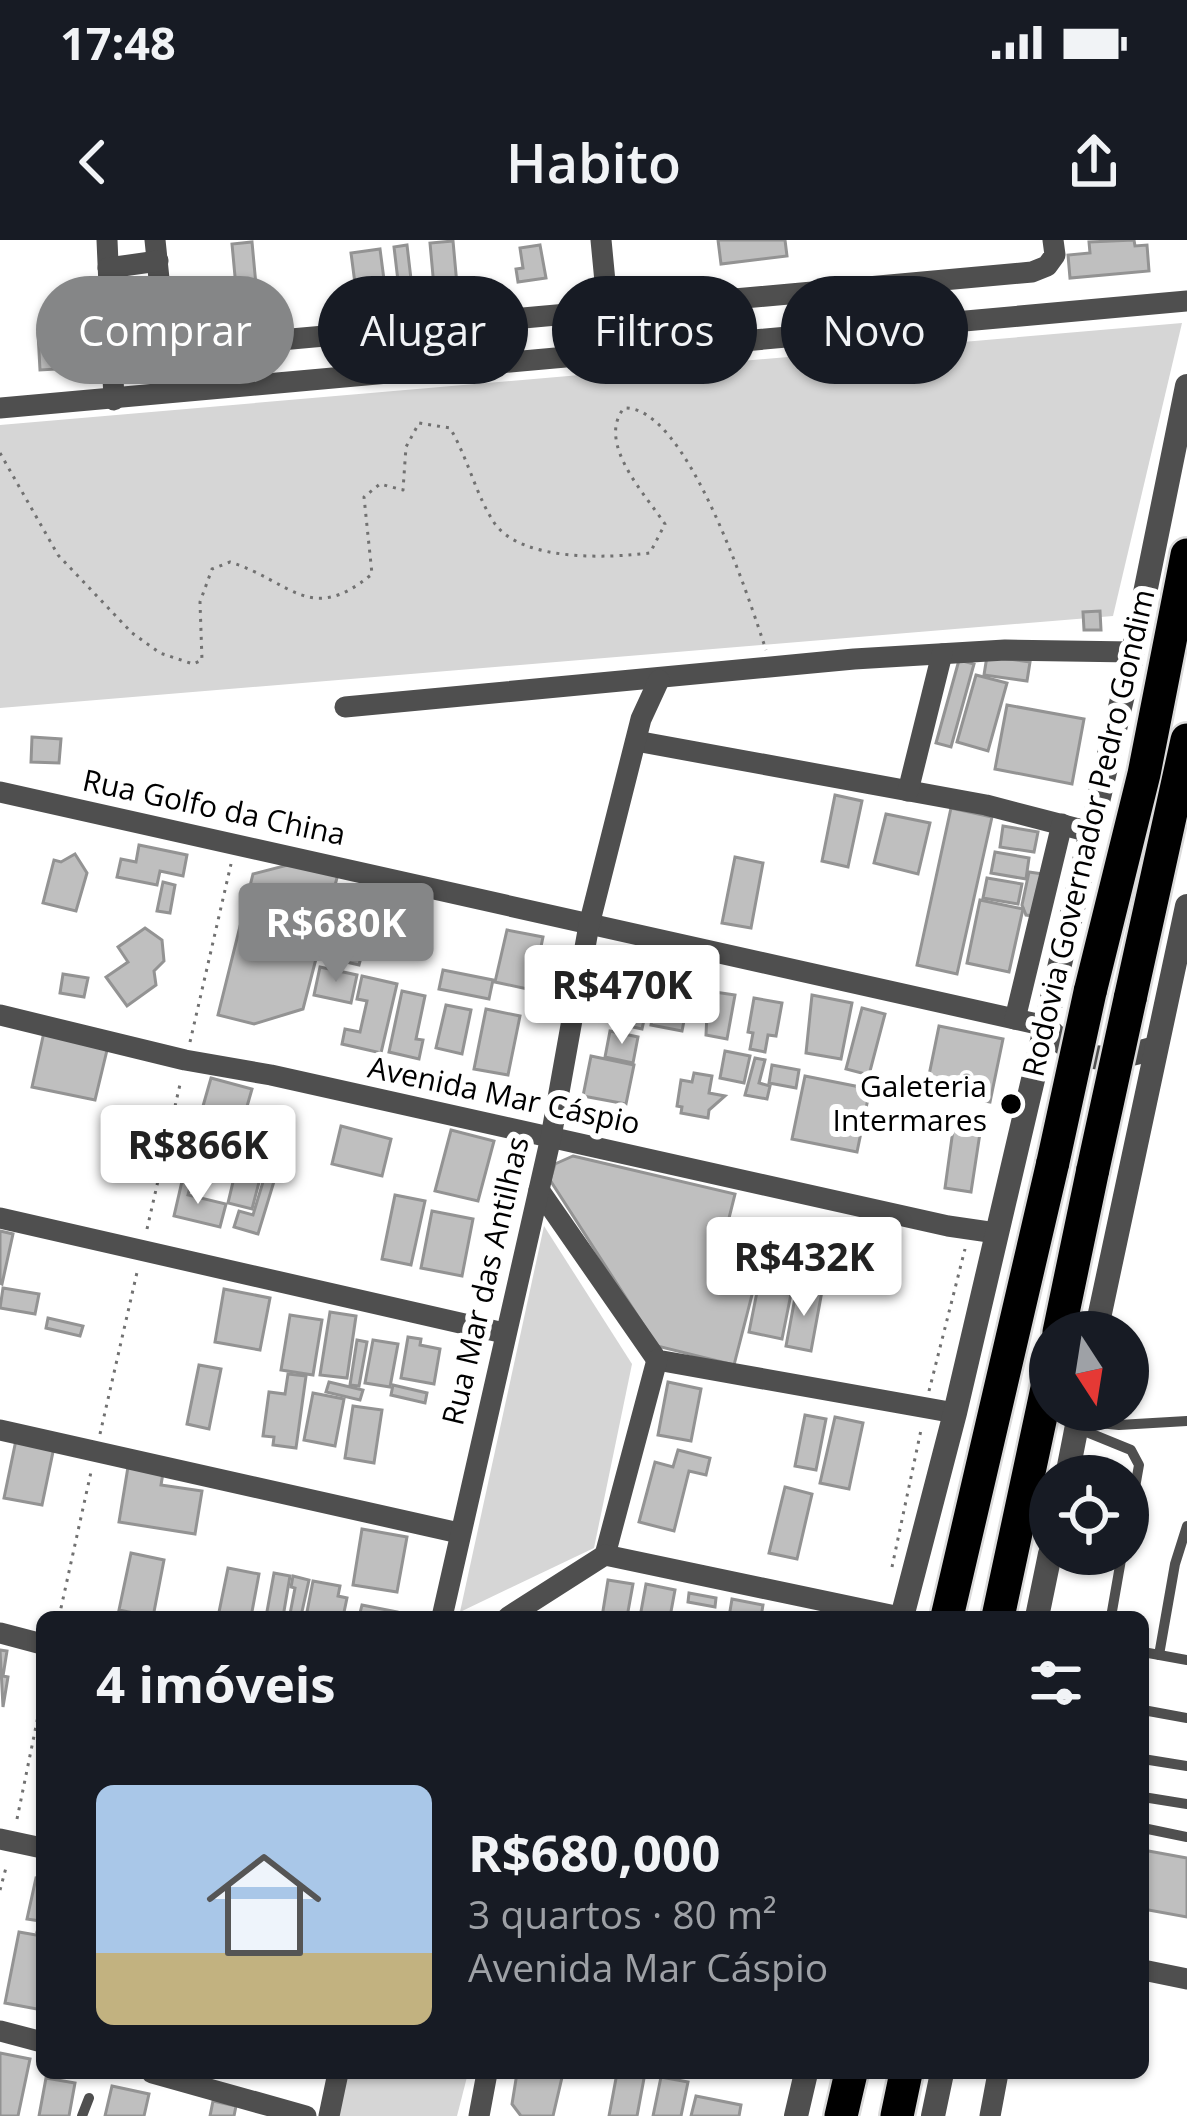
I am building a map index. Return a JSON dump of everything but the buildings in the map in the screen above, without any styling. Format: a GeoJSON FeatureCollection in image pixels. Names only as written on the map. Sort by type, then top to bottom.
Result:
{"type":"FeatureCollection","features":[{"type":"Feature","properties":{"kind":"highway","name":"Rodovia Governador Pedro Gondim"},"geometry":{"type":"LineString","coordinates":[[948,1611],[1144,774],[1187,555]]}},
{"type":"Feature","properties":{"kind":"highway"},"geometry":{"type":"LineString","coordinates":[[1064,1311],[1187,740]]}},
{"type":"Feature","properties":{"kind":"highway"},"geometry":{"type":"LineString","coordinates":[[999,1611],[1038,1431]]}},
{"type":"Feature","properties":{"kind":"highway"},"geometry":{"type":"LineString","coordinates":[[841,2116],[850,2079]]}},
{"type":"Feature","properties":{"kind":"highway"},"geometry":{"type":"LineString","coordinates":[[897,2116],[905,2079]]}},
{"type":"Feature","properties":{"kind":"street"},"geometry":{"type":"LineString","coordinates":[[107,240],[114,400]]}},
{"type":"Feature","properties":{"kind":"street"},"geometry":{"type":"LineString","coordinates":[[601,240],[604,276]]}},
{"type":"Feature","properties":{"kind":"street"},"geometry":{"type":"LineString","coordinates":[[757,299],[1032,272],[1055,255],[1053,240]]}},
{"type":"Feature","properties":{"kind":"street"},"geometry":{"type":"LineString","coordinates":[[108,268],[156,250],[165,337],[181,349],[552,318]]}},
{"type":"Feature","properties":{"kind":"street"},"geometry":{"type":"LineString","coordinates":[[0,408],[1187,301]]}},
{"type":"Feature","properties":{"kind":"street"},"geometry":{"type":"LineString","coordinates":[[904,1611],[955,1412],[1133,652],[1187,386]]}},
{"type":"Feature","properties":{"kind":"street"},"geometry":{"type":"LineString","coordinates":[[345,707],[942,654],[1133,652]]}},
{"type":"Feature","properties":{"kind":"street"},"geometry":{"type":"LineString","coordinates":[[908,790],[942,654]]}},
{"type":"Feature","properties":{"kind":"street","name":"Rua Mar das Antilhas"},"geometry":{"type":"LineString","coordinates":[[443,1611],[551,1137],[589,925],[646,704],[659,680]]}},
{"type":"Feature","properties":{"kind":"street"},"geometry":{"type":"LineString","coordinates":[[636,740],[908,790],[1090,832]]}},
{"type":"Feature","properties":{"kind":"street","name":"Rua Golfo da China"},"geometry":{"type":"LineString","coordinates":[[0,792],[1046,1026]]}},
{"type":"Feature","properties":{"kind":"street"},"geometry":{"type":"LineString","coordinates":[[1015,1018],[1062,824]]}},
{"type":"Feature","properties":{"kind":"street"},"geometry":{"type":"LineString","coordinates":[[1100,1311],[1187,906]]}},
{"type":"Feature","properties":{"kind":"street","name":"Avenida Mar Cáspio"},"geometry":{"type":"LineString","coordinates":[[0,1015],[185,1060],[996,1233]]}},
{"type":"Feature","properties":{"kind":"street"},"geometry":{"type":"LineString","coordinates":[[1046,1026],[1062,1046],[1086,1056],[1105,1059],[1155,1048]]}},
{"type":"Feature","properties":{"kind":"street"},"geometry":{"type":"LineString","coordinates":[[1019,1131],[1039,1113],[1064,1103],[1091,1103],[1116,1113],[1137,1131]]}},
{"type":"Feature","properties":{"kind":"street"},"geometry":{"type":"LineString","coordinates":[[539,1190],[657,1360],[955,1412]]}},
{"type":"Feature","properties":{"kind":"street"},"geometry":{"type":"LineString","coordinates":[[0,1218],[504,1333]]}},
{"type":"Feature","properties":{"kind":"street"},"geometry":{"type":"LineString","coordinates":[[517,1611],[605,1555],[657,1360]]}},
{"type":"Feature","properties":{"kind":"street"},"geometry":{"type":"LineString","coordinates":[[0,1430],[459,1533]]}},
{"type":"Feature","properties":{"kind":"street"},"geometry":{"type":"LineString","coordinates":[[605,1555],[873,1611]]}},
{"type":"Feature","properties":{"kind":"street"},"geometry":{"type":"LineString","coordinates":[[1038,1611],[1046,1575]]}},
{"type":"Feature","properties":{"kind":"street"},"geometry":{"type":"LineString","coordinates":[[0,1633],[36,1642]]}},
{"type":"Feature","properties":{"kind":"street"},"geometry":{"type":"LineString","coordinates":[[6,1840],[36,1847]]}},
{"type":"Feature","properties":{"kind":"street"},"geometry":{"type":"LineString","coordinates":[[1149,1971],[1187,1979]]}},
{"type":"Feature","properties":{"kind":"street"},"geometry":{"type":"LineString","coordinates":[[0,2031],[36,2040]]}},
{"type":"Feature","properties":{"kind":"street"},"geometry":{"type":"LineString","coordinates":[[173,2079],[306,2116]]}},
{"type":"Feature","properties":{"kind":"street"},"geometry":{"type":"LineString","coordinates":[[329,2116],[337,2079]]}},
{"type":"Feature","properties":{"kind":"street"},"geometry":{"type":"LineString","coordinates":[[479,2116],[486,2079]]}},
{"type":"Feature","properties":{"kind":"street"},"geometry":{"type":"LineString","coordinates":[[796,2116],[805,2079]]}},
{"type":"Feature","properties":{"kind":"street"},"geometry":{"type":"LineString","coordinates":[[934,2116],[941,2079]]}},
{"type":"Feature","properties":{"kind":"street"},"geometry":{"type":"LineString","coordinates":[[990,2116],[997,2079]]}},
{"type":"Feature","properties":{"kind":"lane"},"geometry":{"type":"LineString","coordinates":[[1149,1423],[1187,1421]]}},
{"type":"Feature","properties":{"kind":"lane"},"geometry":{"type":"LineString","coordinates":[[1097,1431],[1135,1455]]}},
{"type":"Feature","properties":{"kind":"lane"},"geometry":{"type":"LineString","coordinates":[[1160,1655],[1174,1564],[1187,1526]]}},
{"type":"Feature","properties":{"kind":"lane"},"geometry":{"type":"LineString","coordinates":[[1112,1611],[1118,1575]]}},
{"type":"Feature","properties":{"kind":"lane"},"geometry":{"type":"LineString","coordinates":[[1149,1653],[1187,1660]]}},
{"type":"Feature","properties":{"kind":"lane"},"geometry":{"type":"LineString","coordinates":[[1149,1711],[1187,1718]]}},
{"type":"Feature","properties":{"kind":"lane"},"geometry":{"type":"LineString","coordinates":[[1149,1760],[1187,1766]]}},
{"type":"Feature","properties":{"kind":"lane"},"geometry":{"type":"LineString","coordinates":[[1149,1798],[1187,1804]]}},
{"type":"Feature","properties":{"kind":"lane"},"geometry":{"type":"LineString","coordinates":[[1149,1829],[1187,1837]]}},
{"type":"Feature","properties":{"kind":"lane"},"geometry":{"type":"LineString","coordinates":[[82,2116],[89,2098]]}},
{"type":"Feature","properties":{"kind":"path"},"geometry":{"type":"LineString","coordinates":[[0,453],[58,555],[132,633],[160,653],[193,664],[202,660],[200,602],[212,569],[230,562],[312,599],[346,595],[371,574],[364,497],[380,484],[403,490],[406,447],[419,423],[450,428],[496,524],[512,538],[544,551],[615,557],[650,553],[665,524],[626,467],[614,433],[614,421],[624,408],[635,407],[663,428],[710,502],[772,668]]}},
{"type":"Feature","properties":{"kind":"path"},"geometry":{"type":"LineString","coordinates":[[60,1611],[236,843]]}},
{"type":"Feature","properties":{"kind":"path"},"geometry":{"type":"LineString","coordinates":[[0,1890],[6,1840],[36,1721]]}},
{"type":"Feature","properties":{"kind":"shaded area"},"geometry":{"type":"Polygon","coordinates":[[[1182,323],[1113,616],[0,708],[0,425],[475,384],[528,384],[528,379],[552,377],[552,384],[757,384],[757,360],[781,358],[781,384],[968,384],[968,341],[1182,323]]]}},
{"type":"Feature","properties":{"kind":"shaded area"},"geometry":{"type":"Polygon","coordinates":[[[544,1226],[632,1364],[594,1548],[460,1611],[544,1226]]]}},
{"type":"Feature","properties":{"kind":"shaded area"},"geometry":{"type":"Polygon","coordinates":[[[344,2079],[466,2079],[457,2116],[335,2116],[344,2079]]]}},
{"type":"Feature","properties":{"kind":"place","name":"Galeteria Intermares"},"geometry":{"type":"Point","coordinates":[1011,1104]}}]}
